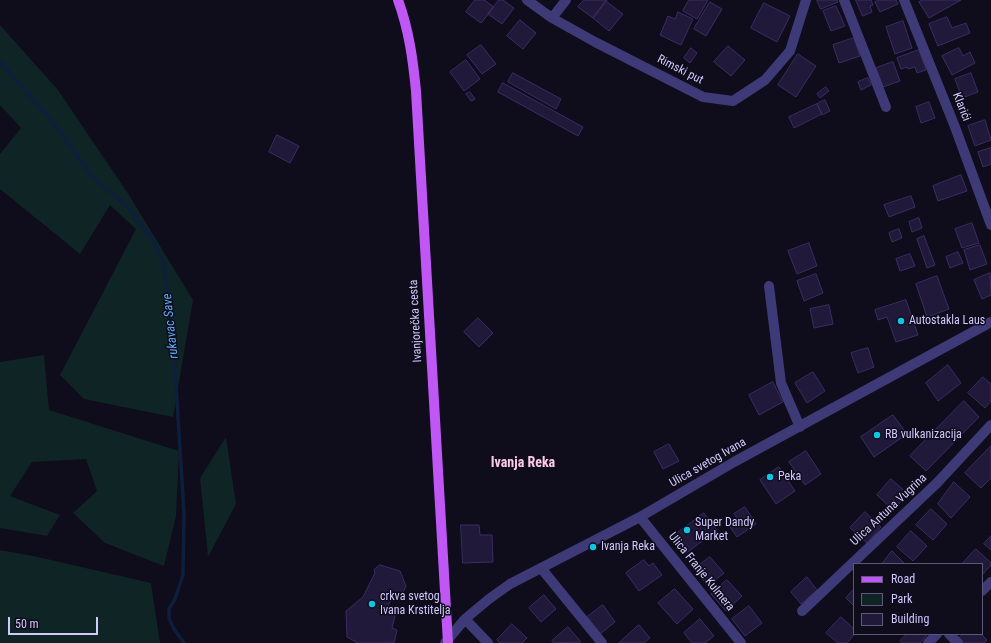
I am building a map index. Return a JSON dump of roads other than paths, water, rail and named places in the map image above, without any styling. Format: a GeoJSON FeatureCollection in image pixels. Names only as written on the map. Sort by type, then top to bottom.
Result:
{"type":"FeatureCollection","features":[{"type":"Feature","properties":{"kind":"main road","name":"Ivanjorečka cesta"},"geometry":{"type":"LineString","coordinates":[[398,0],[403,13],[411,47],[416,91],[447,642]]}},
{"type":"Feature","properties":{"kind":"street","name":"Rimski put"},"geometry":{"type":"LineString","coordinates":[[527,0],[552,18],[595,42],[703,97],[733,101],[765,80],[790,51],[806,0]]}},
{"type":"Feature","properties":{"kind":"street"},"geometry":{"type":"LineString","coordinates":[[552,18],[566,0]]}},
{"type":"Feature","properties":{"kind":"street"},"geometry":{"type":"LineString","coordinates":[[844,0],[886,107]]}},
{"type":"Feature","properties":{"kind":"street","name":"Klarići"},"geometry":{"type":"LineString","coordinates":[[904,0],[955,127],[991,225]]}},
{"type":"Feature","properties":{"kind":"street"},"geometry":{"type":"LineString","coordinates":[[769,286],[781,383],[800,427]]}},
{"type":"Feature","properties":{"kind":"street","name":"Ulica svetog Ivana"},"geometry":{"type":"LineString","coordinates":[[447,642],[465,619],[510,584],[640,517],[734,462],[991,322]]}},
{"type":"Feature","properties":{"kind":"street","name":"Ulica Antuna Vugrina"},"geometry":{"type":"LineString","coordinates":[[802,610],[937,483],[991,425]]}},
{"type":"Feature","properties":{"kind":"street","name":"Ulica Franje Kulmera"},"geometry":{"type":"LineString","coordinates":[[640,517],[741,643]]}},
{"type":"Feature","properties":{"kind":"street"},"geometry":{"type":"LineString","coordinates":[[541,568],[602,643]]}},
{"type":"Feature","properties":{"kind":"street"},"geometry":{"type":"LineString","coordinates":[[983,590],[991,582]]}},
{"type":"Feature","properties":{"kind":"street"},"geometry":{"type":"LineString","coordinates":[[465,619],[488,643]]}},
{"type":"Feature","properties":{"kind":"street"},"geometry":{"type":"LineString","coordinates":[[928,643],[936,635]]}},
{"type":"Feature","properties":{"kind":"street"},"geometry":{"type":"LineString","coordinates":[[950,635],[958,643]]}},
{"type":"Feature","properties":{"kind":"waterway","name":"rukavac Save"},"geometry":{"type":"LineString","coordinates":[[0,62],[57,127],[92,177],[128,207],[152,239],[164,265],[173,338],[184,513],[183,575],[175,599],[169,609],[169,618],[174,629],[184,643]]}},
{"type":"Feature","properties":{"kind":"place","name":"Autostakla Laus"},"geometry":{"type":"Point","coordinates":[901,321]}},
{"type":"Feature","properties":{"kind":"place","name":"RB vulkanizacija"},"geometry":{"type":"Point","coordinates":[877,435]}},
{"type":"Feature","properties":{"kind":"place","name":"Peka"},"geometry":{"type":"Point","coordinates":[770,477]}},
{"type":"Feature","properties":{"kind":"place","name":"Super Dandy Market"},"geometry":{"type":"Point","coordinates":[687,530]}},
{"type":"Feature","properties":{"kind":"place","name":"Ivanja Reka"},"geometry":{"type":"Point","coordinates":[593,547]}},
{"type":"Feature","properties":{"kind":"place","name":"crkva svetog Ivana Krstitelja"},"geometry":{"type":"Point","coordinates":[372,604]}},
{"type":"Feature","properties":{"kind":"district","name":"Ivanja Reka"},"geometry":{"type":"Point","coordinates":[523,463]}}]}
